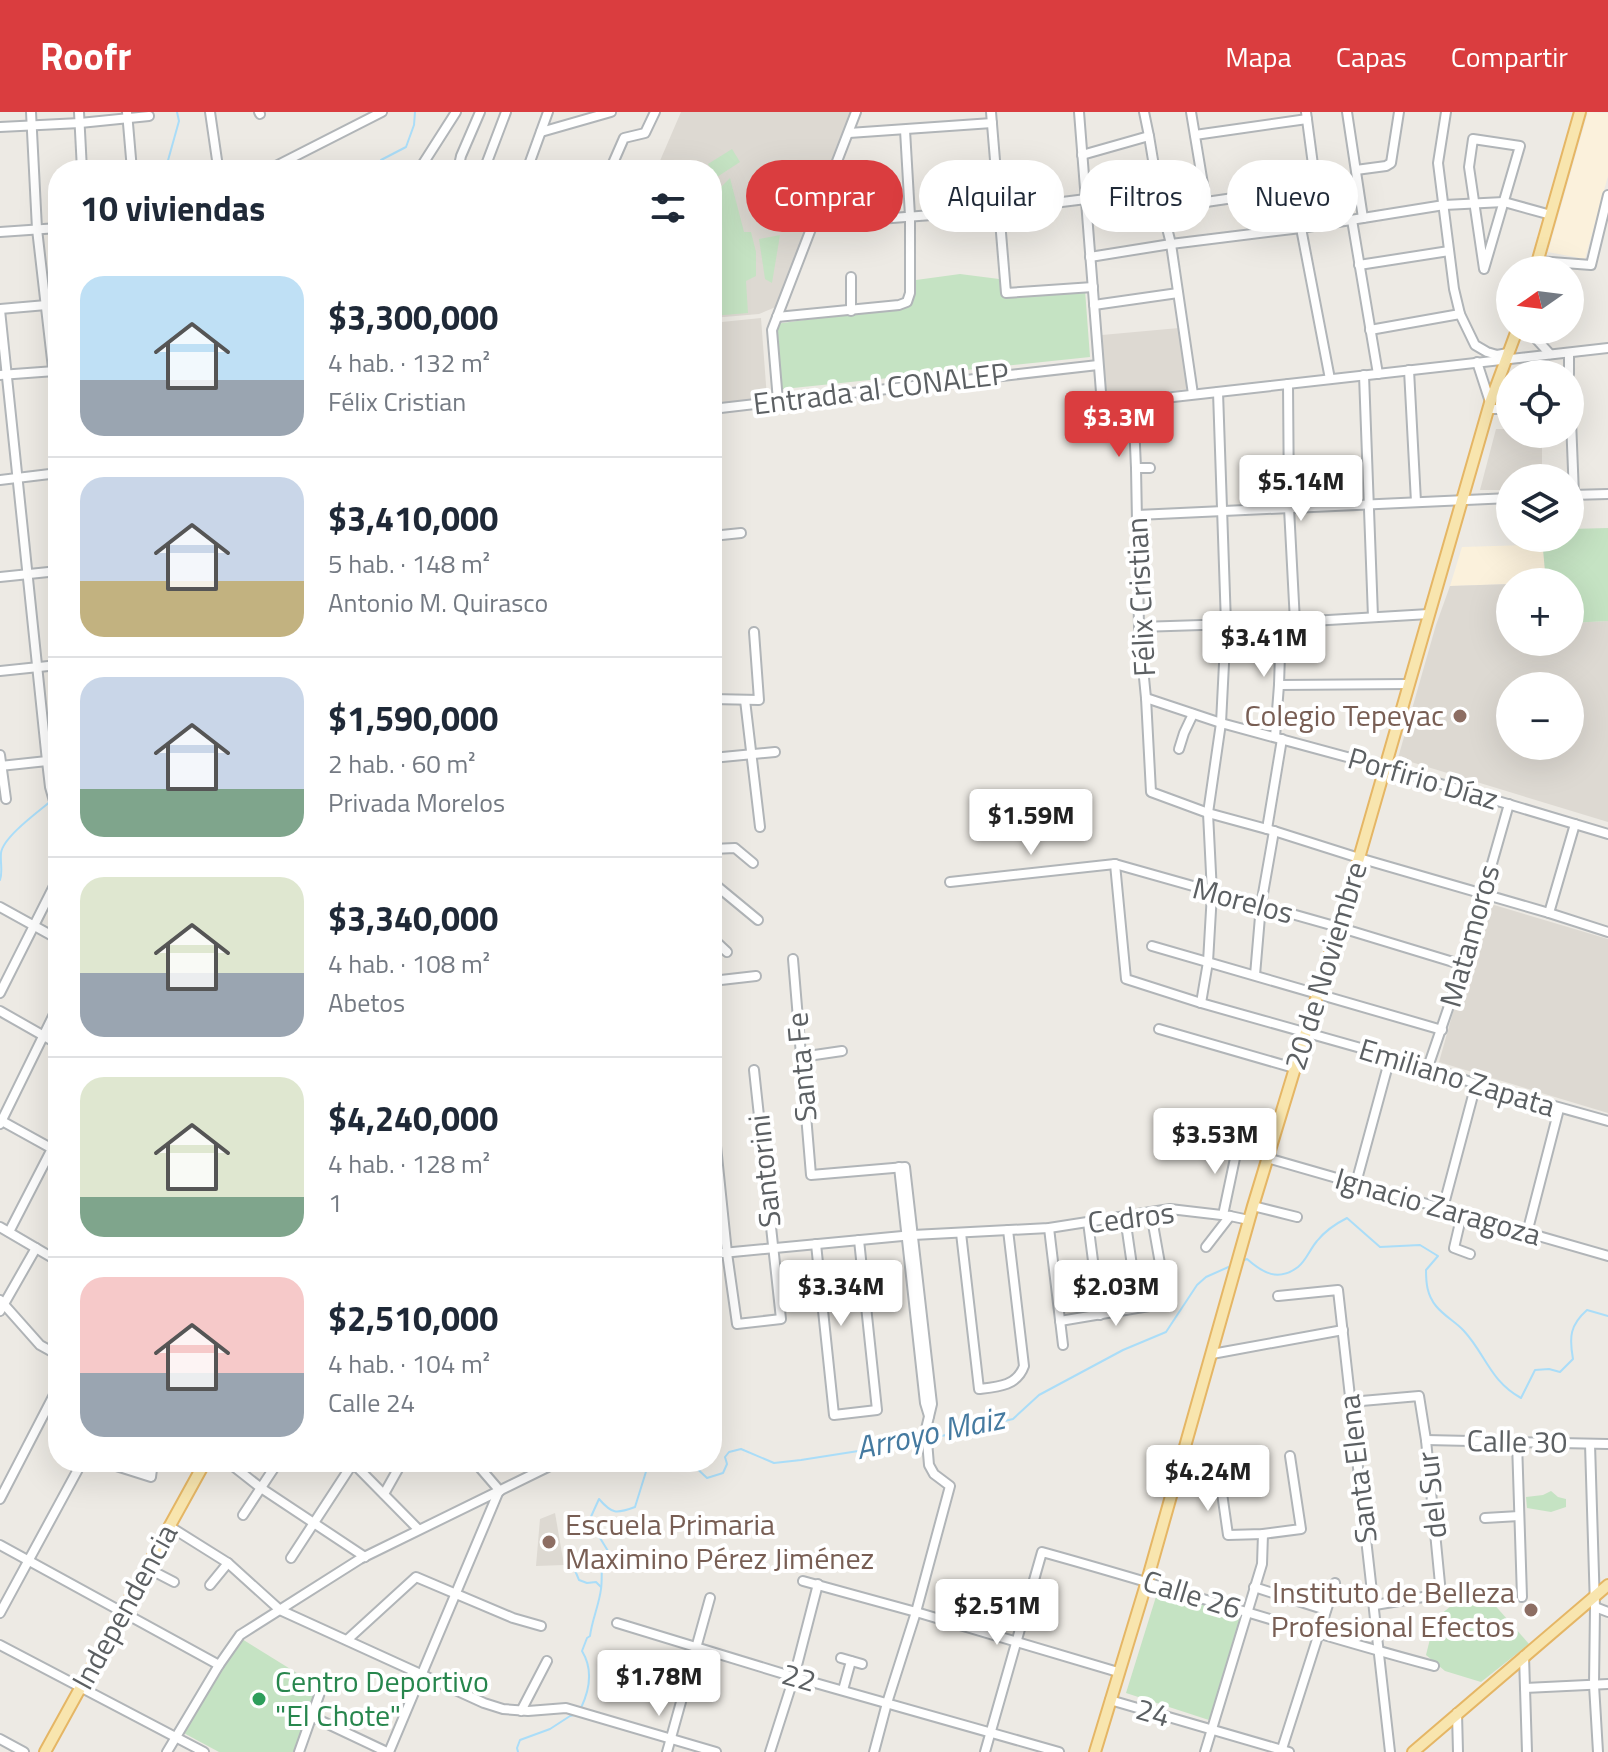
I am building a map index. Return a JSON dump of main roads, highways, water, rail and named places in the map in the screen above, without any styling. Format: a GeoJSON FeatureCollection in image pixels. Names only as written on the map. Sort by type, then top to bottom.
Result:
{"type":"FeatureCollection","features":[{"type":"Feature","properties":{"kind":"main road"},"geometry":{"type":"LineString","coordinates":[[1539,256],[1580,112]]}},
{"type":"Feature","properties":{"kind":"main road","name":"20 de Noviembre"},"geometry":{"type":"LineString","coordinates":[[1095,1752],[1147,1581],[1242,1242],[1359,858],[1490,406],[1512,344]]}},
{"type":"Feature","properties":{"kind":"main road","name":"Independencia"},"geometry":{"type":"LineString","coordinates":[[45,1752],[199,1472]]}},
{"type":"Feature","properties":{"kind":"main road"},"geometry":{"type":"LineString","coordinates":[[1413,1752],[1524,1656],[1594,1602],[1608,1585]]}},
{"type":"Feature","properties":{"kind":"waterway"},"geometry":{"type":"LineString","coordinates":[[168,160],[179,121],[177,112]]}},
{"type":"Feature","properties":{"kind":"waterway"},"geometry":{"type":"LineString","coordinates":[[381,160],[406,147],[415,112]]}},
{"type":"Feature","properties":{"kind":"waterway"},"geometry":{"type":"LineString","coordinates":[[0,880],[3,847],[22,825],[48,803]]}},
{"type":"Feature","properties":{"kind":"waterway","name":"Arroyo Maiz"},"geometry":{"type":"LineString","coordinates":[[1242,1261],[1247,1259],[1271,1274],[1291,1272],[1301,1264],[1323,1234],[1347,1218],[1380,1247],[1420,1245],[1438,1256],[1426,1270],[1433,1302],[1464,1331],[1502,1384],[1521,1398],[1535,1370],[1560,1372],[1573,1359],[1572,1332],[1587,1310],[1608,1316]]}},
{"type":"Feature","properties":{"kind":"waterway","name":"Arroyo Maiz"},"geometry":{"type":"LineString","coordinates":[[929,1439],[1013,1419],[1039,1395],[1123,1350],[1166,1332],[1197,1285],[1206,1277],[1233,1265]]}},
{"type":"Feature","properties":{"kind":"waterway","name":"Arroyo Maiz"},"geometry":{"type":"LineString","coordinates":[[701,1472],[707,1478],[723,1473],[727,1464],[725,1457],[729,1452],[741,1449],[774,1463],[922,1441]]}},
{"type":"Feature","properties":{"kind":"waterway","name":"Arroyo Maiz"},"geometry":{"type":"LineString","coordinates":[[581,1708],[589,1679],[588,1665],[582,1651],[590,1636],[602,1584],[602,1564],[608,1551],[600,1538],[589,1531],[589,1521],[599,1499],[615,1511],[635,1507],[646,1472]]}},
{"type":"Feature","properties":{"kind":"waterway","name":"Arroyo Maiz"},"geometry":{"type":"LineString","coordinates":[[601,1587],[596,1582],[579,1580],[574,1568],[576,1559],[585,1555],[602,1556]]}},
{"type":"Feature","properties":{"kind":"waterway","name":"Arroyo Maiz"},"geometry":{"type":"LineString","coordinates":[[518,1752],[520,1740],[550,1729],[574,1715]]}},
{"type":"Feature","properties":{"kind":"place","name":"Colegio Tepeyac"},"geometry":{"type":"Point","coordinates":[1460,716]}},
{"type":"Feature","properties":{"kind":"place","name":"Escuela Primaria Maximino Pérez Jiménez"},"geometry":{"type":"Point","coordinates":[549,1542]}},
{"type":"Feature","properties":{"kind":"place","name":"Instituto de Belleza Profesional Efectos"},"geometry":{"type":"Point","coordinates":[1531,1610]}},
{"type":"Feature","properties":{"kind":"place","name":"Centro Deportivo \"El Chote\""},"geometry":{"type":"Point","coordinates":[259,1699]}}]}
